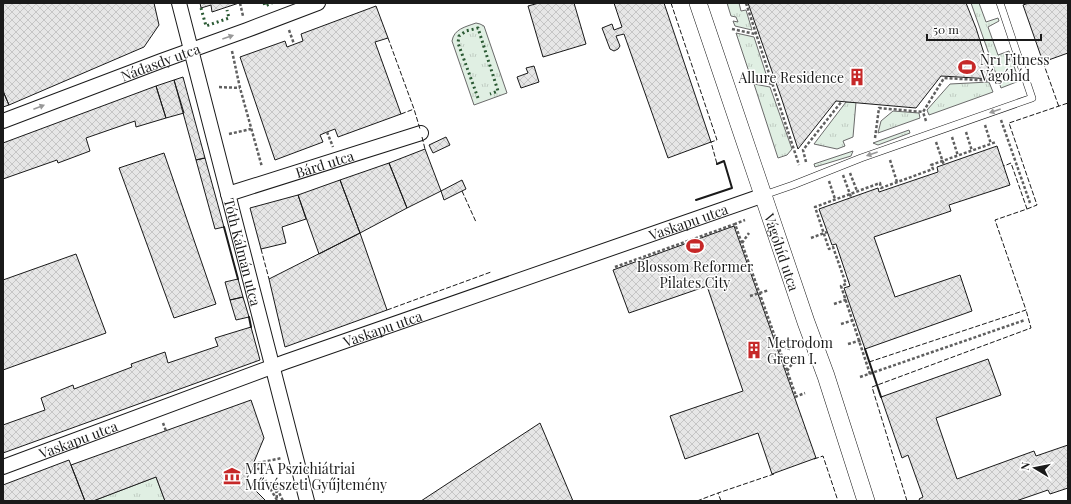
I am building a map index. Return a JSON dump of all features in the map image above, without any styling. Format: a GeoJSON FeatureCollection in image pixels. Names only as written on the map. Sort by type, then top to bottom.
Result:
{"type":"FeatureCollection","features":[{"type":"Feature","properties":{"kind":"street","name":"Tóth Kálmán utca"},"geometry":{"type":"LineString","coordinates":[[179,3],[307,501]]}},
{"type":"Feature","properties":{"kind":"street","name":"Nádasdy utca"},"geometry":{"type":"LineString","coordinates":[[3,121],[318,3]]}},
{"type":"Feature","properties":{"kind":"street","name":"Vágóhíd utca"},"geometry":{"type":"LineString","coordinates":[[698,3],[806,322],[826,376],[866,501]]}},
{"type":"Feature","properties":{"kind":"street","name":"Bárd utca"},"geometry":{"type":"LineString","coordinates":[[228,194],[421,133]]}},
{"type":"Feature","properties":{"kind":"street","name":"Vaskapu utca"},"geometry":{"type":"LineString","coordinates":[[3,467],[273,367],[764,195]]}},
{"type":"Feature","properties":{"kind":"lane"},"geometry":{"type":"LineString","coordinates":[[764,195],[1032,98],[1000,3]]}},
{"type":"Feature","properties":{"kind":"path"},"geometry":{"type":"LineString","coordinates":[[746,3],[799,165]]}},
{"type":"Feature","properties":{"kind":"path"},"geometry":{"type":"LineString","coordinates":[[732,29],[756,34]]}},
{"type":"Feature","properties":{"kind":"path"},"geometry":{"type":"LineString","coordinates":[[290,30],[294,44]]}},
{"type":"Feature","properties":{"kind":"path"},"geometry":{"type":"LineString","coordinates":[[232,51],[240,88],[262,167]]}},
{"type":"Feature","properties":{"kind":"path"},"geometry":{"type":"LineString","coordinates":[[923,112],[944,78],[996,81]]}},
{"type":"Feature","properties":{"kind":"path"},"geometry":{"type":"LineString","coordinates":[[749,80],[772,84]]}},
{"type":"Feature","properties":{"kind":"path"},"geometry":{"type":"LineString","coordinates":[[218,87],[240,88]]}},
{"type":"Feature","properties":{"kind":"path"},"geometry":{"type":"LineString","coordinates":[[806,162],[803,150],[842,101]]}},
{"type":"Feature","properties":{"kind":"path"},"geometry":{"type":"LineString","coordinates":[[875,138],[880,106],[923,112]]}},
{"type":"Feature","properties":{"kind":"path"},"geometry":{"type":"LineString","coordinates":[[998,110],[1030,203]]}},
{"type":"Feature","properties":{"kind":"path"},"geometry":{"type":"LineString","coordinates":[[923,112],[926,120]]}},
{"type":"Feature","properties":{"kind":"path"},"geometry":{"type":"LineString","coordinates":[[982,116],[991,144]]}},
{"type":"Feature","properties":{"kind":"path"},"geometry":{"type":"LineString","coordinates":[[963,122],[972,151]]}},
{"type":"Feature","properties":{"kind":"path"},"geometry":{"type":"LineString","coordinates":[[949,128],[958,156]]}},
{"type":"Feature","properties":{"kind":"path"},"geometry":{"type":"LineString","coordinates":[[229,134],[251,129]]}},
{"type":"Feature","properties":{"kind":"path"},"geometry":{"type":"LineString","coordinates":[[933,133],[943,163]]}},
{"type":"Feature","properties":{"kind":"path"},"geometry":{"type":"LineString","coordinates":[[870,374],[847,300],[841,286],[846,284],[833,248],[829,249],[826,233],[815,206],[851,195],[857,191],[880,183],[881,188],[933,169],[932,165],[943,163],[996,142]]}},
{"type":"Feature","properties":{"kind":"path"},"geometry":{"type":"LineString","coordinates":[[886,150],[897,182]]}},
{"type":"Feature","properties":{"kind":"path"},"geometry":{"type":"LineString","coordinates":[[844,165],[857,191]]}},
{"type":"Feature","properties":{"kind":"path"},"geometry":{"type":"LineString","coordinates":[[844,165],[851,195]]}},
{"type":"Feature","properties":{"kind":"path"},"geometry":{"type":"LineString","coordinates":[[826,172],[835,199]]}},
{"type":"Feature","properties":{"kind":"path"},"geometry":{"type":"LineString","coordinates":[[733,219],[795,397],[805,393]]}},
{"type":"Feature","properties":{"kind":"path"},"geometry":{"type":"LineString","coordinates":[[615,267],[745,220]]}},
{"type":"Feature","properties":{"kind":"path"},"geometry":{"type":"LineString","coordinates":[[742,243],[749,233]]}},
{"type":"Feature","properties":{"kind":"path"},"geometry":{"type":"LineString","coordinates":[[811,238],[826,233]]}},
{"type":"Feature","properties":{"kind":"path"},"geometry":{"type":"LineString","coordinates":[[750,296],[769,290]]}},
{"type":"Feature","properties":{"kind":"path"},"geometry":{"type":"LineString","coordinates":[[834,304],[847,300]]}},
{"type":"Feature","properties":{"kind":"path"},"geometry":{"type":"LineString","coordinates":[[841,324],[853,320]]}},
{"type":"Feature","properties":{"kind":"path"},"geometry":{"type":"LineString","coordinates":[[860,378],[1025,320]]}},
{"type":"Feature","properties":{"kind":"path"},"geometry":{"type":"LineString","coordinates":[[848,344],[860,340]]}},
{"type":"Feature","properties":{"kind":"path"},"geometry":{"type":"LineString","coordinates":[[778,346],[790,349]]}},
{"type":"Feature","properties":{"kind":"path"},"geometry":{"type":"LineString","coordinates":[[787,372],[794,361]]}},
{"type":"Feature","properties":{"kind":"path"},"geometry":{"type":"LineString","coordinates":[[164,423],[166,431]]}},
{"type":"Feature","properties":{"kind":"path"},"geometry":{"type":"LineString","coordinates":[[283,458],[254,464],[276,500],[276,486],[283,501]]}},
{"type":"Feature","properties":{"kind":"green space"},"geometry":{"type":"Polygon","coordinates":[[[727,3],[739,3],[741,11],[746,10],[752,30],[735,26],[733,21],[738,22],[736,17],[731,16],[727,3]]]}},
{"type":"Feature","properties":{"kind":"green space"},"geometry":{"type":"Polygon","coordinates":[[[971,3],[979,3],[986,22],[998,18],[999,21],[988,27],[998,55],[1009,51],[1019,81],[1001,88],[971,3]]]}},
{"type":"Feature","properties":{"kind":"green space"},"geometry":{"type":"Polygon","coordinates":[[[476,23],[484,26],[507,93],[474,105],[452,41],[453,37],[458,31],[464,27],[476,23]]]}},
{"type":"Feature","properties":{"kind":"green space"},"geometry":{"type":"Polygon","coordinates":[[[736,33],[754,37],[768,80],[751,78],[736,33]]]}},
{"type":"Feature","properties":{"kind":"green space"},"geometry":{"type":"Polygon","coordinates":[[[989,82],[993,92],[929,115],[927,110],[950,84],[989,82]]]}},
{"type":"Feature","properties":{"kind":"green space"},"geometry":{"type":"Polygon","coordinates":[[[754,84],[770,87],[792,149],[787,155],[778,158],[754,84]]]}},
{"type":"Feature","properties":{"kind":"green space"},"geometry":{"type":"Polygon","coordinates":[[[846,102],[856,102],[853,137],[843,141],[845,146],[837,149],[814,144],[846,102]]]}},
{"type":"Feature","properties":{"kind":"green space"},"geometry":{"type":"Polygon","coordinates":[[[893,111],[919,113],[920,118],[878,133],[881,121],[893,111]]]}},
{"type":"Feature","properties":{"kind":"green space"},"geometry":{"type":"Polygon","coordinates":[[[909,130],[910,133],[878,145],[873,143],[909,130]]]}},
{"type":"Feature","properties":{"kind":"green space"},"geometry":{"type":"Polygon","coordinates":[[[853,151],[851,156],[815,167],[814,164],[853,151]]]}},
{"type":"Feature","properties":{"kind":"green space"},"geometry":{"type":"Polygon","coordinates":[[[156,477],[165,501],[93,501],[156,477]]]}},
{"type":"Feature","properties":{"kind":"building"},"geometry":{"type":"Polygon","coordinates":[[[3,3],[154,3],[159,25],[144,47],[9,105],[3,91],[3,3]]]}},
{"type":"Feature","properties":{"kind":"building"},"geometry":{"type":"Polygon","coordinates":[[[200,3],[239,3],[212,12],[211,5],[201,8],[200,3]]]}},
{"type":"Feature","properties":{"kind":"building"},"geometry":{"type":"Polygon","coordinates":[[[539,3],[574,3],[586,44],[543,57],[528,6],[539,3]]]}},
{"type":"Feature","properties":{"kind":"building"},"geometry":{"type":"Polygon","coordinates":[[[614,3],[664,3],[711,142],[668,158],[624,34],[616,36],[620,46],[614,51],[610,49],[602,28],[612,24],[614,30],[622,27],[614,3]]]}},
{"type":"Feature","properties":{"kind":"building","name":"Allure Residence"},"geometry":{"type":"Polygon","coordinates":[[[748,3],[966,3],[976,28],[992,79],[941,76],[916,108],[836,101],[798,149],[748,3]]]}},
{"type":"Feature","properties":{"kind":"building"},"geometry":{"type":"Polygon","coordinates":[[[1029,3],[1068,3],[1068,53],[1043,62],[1023,5],[1029,3]]]}},
{"type":"Feature","properties":{"kind":"building"},"geometry":{"type":"Polygon","coordinates":[[[376,6],[388,38],[375,42],[401,114],[338,137],[335,129],[320,135],[323,142],[275,160],[240,57],[285,41],[287,47],[303,41],[301,34],[376,6]]]}},
{"type":"Feature","properties":{"kind":"building"},"geometry":{"type":"Polygon","coordinates":[[[534,66],[539,82],[521,88],[517,77],[528,73],[526,68],[534,66]]]}},
{"type":"Feature","properties":{"kind":"building"},"geometry":{"type":"Polygon","coordinates":[[[183,77],[205,158],[196,160],[174,80],[183,77]]]}},
{"type":"Feature","properties":{"kind":"building"},"geometry":{"type":"Polygon","coordinates":[[[174,80],[184,113],[166,118],[156,86],[174,80]]]}},
{"type":"Feature","properties":{"kind":"building"},"geometry":{"type":"Polygon","coordinates":[[[156,86],[166,118],[136,127],[135,121],[86,138],[90,151],[58,163],[57,160],[3,179],[3,143],[156,86]]]}},
{"type":"Feature","properties":{"kind":"building"},"geometry":{"type":"Polygon","coordinates":[[[3,91],[9,105],[3,107],[3,91]]]}},
{"type":"Feature","properties":{"kind":"building"},"geometry":{"type":"Polygon","coordinates":[[[446,137],[450,145],[433,153],[429,145],[446,137]]]}},
{"type":"Feature","properties":{"kind":"building"},"geometry":{"type":"Polygon","coordinates":[[[997,146],[1010,185],[949,205],[951,211],[874,237],[895,297],[960,275],[972,311],[865,349],[844,288],[850,286],[836,244],[832,245],[819,209],[878,188],[879,192],[938,172],[937,167],[997,146]]]}},
{"type":"Feature","properties":{"kind":"building"},"geometry":{"type":"Polygon","coordinates":[[[425,149],[441,191],[407,208],[389,163],[425,149]]]}},
{"type":"Feature","properties":{"kind":"building"},"geometry":{"type":"Polygon","coordinates":[[[164,153],[216,304],[174,318],[119,168],[164,153]]]}},
{"type":"Feature","properties":{"kind":"building"},"geometry":{"type":"Polygon","coordinates":[[[205,158],[224,227],[215,229],[196,160],[205,158]]]}},
{"type":"Feature","properties":{"kind":"building"},"geometry":{"type":"Polygon","coordinates":[[[389,163],[407,208],[360,233],[340,180],[389,163]]]}},
{"type":"Feature","properties":{"kind":"building"},"geometry":{"type":"Polygon","coordinates":[[[340,180],[360,233],[319,254],[298,195],[340,180]]]}},
{"type":"Feature","properties":{"kind":"building"},"geometry":{"type":"Polygon","coordinates":[[[462,180],[466,189],[444,200],[441,191],[462,180]]]}},
{"type":"Feature","properties":{"kind":"building"},"geometry":{"type":"Polygon","coordinates":[[[298,195],[306,219],[282,227],[286,243],[261,249],[250,208],[298,195]]]}},
{"type":"Feature","properties":{"kind":"building","name":"Metrodom Green I."},"geometry":{"type":"Polygon","coordinates":[[[734,226],[816,458],[772,474],[758,433],[685,459],[670,416],[743,391],[707,286],[629,313],[613,270],[734,226]]]}},
{"type":"Feature","properties":{"kind":"building"},"geometry":{"type":"Polygon","coordinates":[[[360,233],[387,310],[285,347],[269,279],[360,233]]]}},
{"type":"Feature","properties":{"kind":"building"},"geometry":{"type":"Polygon","coordinates":[[[76,254],[106,333],[3,370],[3,280],[76,254]]]}},
{"type":"Feature","properties":{"kind":"building"},"geometry":{"type":"Polygon","coordinates":[[[238,279],[243,297],[230,300],[225,282],[238,279]]]}},
{"type":"Feature","properties":{"kind":"building"},"geometry":{"type":"Polygon","coordinates":[[[243,297],[249,317],[236,320],[230,300],[243,297]]]}},
{"type":"Feature","properties":{"kind":"building"},"geometry":{"type":"Polygon","coordinates":[[[251,327],[260,360],[3,453],[3,425],[45,410],[41,398],[73,385],[74,389],[132,367],[131,364],[165,352],[168,363],[218,346],[215,338],[251,327]]]}},
{"type":"Feature","properties":{"kind":"building"},"geometry":{"type":"Polygon","coordinates":[[[988,359],[1001,395],[936,418],[957,479],[1034,451],[1036,456],[1068,445],[1068,488],[1050,494],[1048,490],[1016,501],[920,501],[919,499],[923,497],[908,455],[902,458],[881,397],[988,359]]]}},
{"type":"Feature","properties":{"kind":"building"},"geometry":{"type":"Polygon","coordinates":[[[251,400],[264,438],[246,481],[266,501],[165,501],[156,477],[93,501],[85,501],[71,465],[251,400]]]}},
{"type":"Feature","properties":{"kind":"building"},"geometry":{"type":"Polygon","coordinates":[[[540,423],[573,501],[421,501],[540,423]]]}},
{"type":"Feature","properties":{"kind":"building"},"geometry":{"type":"Polygon","coordinates":[[[69,460],[85,501],[3,501],[3,485],[69,460]]]}},
{"type":"Feature","properties":{"kind":"hedge"},"geometry":{"type":"LineString","coordinates":[[264,3],[265,6],[272,3]]}},
{"type":"Feature","properties":{"kind":"hedge"},"geometry":{"type":"LineString","coordinates":[[201,8],[206,26],[229,18],[227,10]]}},
{"type":"Feature","properties":{"kind":"hedge"},"geometry":{"type":"LineString","coordinates":[[478,98],[458,43],[459,36],[466,31],[478,28],[498,91],[490,94]]}},
{"type":"Feature","properties":{"kind":"fence"},"geometry":{"type":"LineString","coordinates":[[671,3],[717,140],[711,142],[717,164]]}},
{"type":"Feature","properties":{"kind":"fence"},"geometry":{"type":"LineString","coordinates":[[388,38],[420,129]]}},
{"type":"Feature","properties":{"kind":"fence"},"geometry":{"type":"LineString","coordinates":[[1043,62],[1059,107]]}},
{"type":"Feature","properties":{"kind":"fence"},"geometry":{"type":"LineString","coordinates":[[1027,209],[1037,205],[1009,123],[1068,103]]}},
{"type":"Feature","properties":{"kind":"fence"},"geometry":{"type":"LineString","coordinates":[[401,114],[414,109]]}},
{"type":"Feature","properties":{"kind":"fence"},"geometry":{"type":"LineString","coordinates":[[422,137],[425,149]]}},
{"type":"Feature","properties":{"kind":"fence"},"geometry":{"type":"LineString","coordinates":[[869,362],[1026,310],[995,220],[1027,209],[1011,163],[1004,166]]}},
{"type":"Feature","properties":{"kind":"fence"},"geometry":{"type":"LineString","coordinates":[[462,191],[476,222]]}},
{"type":"Feature","properties":{"kind":"fence"},"geometry":{"type":"LineString","coordinates":[[261,249],[269,279]]}},
{"type":"Feature","properties":{"kind":"fence"},"geometry":{"type":"LineString","coordinates":[[387,310],[491,272]]}},
{"type":"Feature","properties":{"kind":"fence"},"geometry":{"type":"LineString","coordinates":[[907,501],[872,387],[1031,328],[1026,310]]}},
{"type":"Feature","properties":{"kind":"fence"},"geometry":{"type":"LineString","coordinates":[[814,459],[823,456],[838,501]]}},
{"type":"Feature","properties":{"kind":"fence"},"geometry":{"type":"LineString","coordinates":[[721,501],[718,493],[774,474]]}},
{"type":"Feature","properties":{"kind":"fence"},"geometry":{"type":"LineString","coordinates":[[697,501],[718,493]]}},
{"type":"Feature","properties":{"kind":"wall"},"geometry":{"type":"LineString","coordinates":[[696,200],[732,188],[724,161],[717,164]]}},
{"type":"Feature","properties":{"kind":"wall"},"geometry":{"type":"LineString","coordinates":[[224,227],[238,279]]}},
{"type":"Feature","properties":{"kind":"wall"},"geometry":{"type":"LineString","coordinates":[[249,317],[251,327]]}},
{"type":"Feature","properties":{"kind":"wall"},"geometry":{"type":"LineString","coordinates":[[865,349],[881,397]]}},
{"type":"Feature","properties":{"kind":"place","name":"Nr1 Fitness Vágóhíd"},"geometry":{"type":"Point","coordinates":[967,67]}},
{"type":"Feature","properties":{"kind":"place","name":"Allure Residence"},"geometry":{"type":"Point","coordinates":[857,77]}},
{"type":"Feature","properties":{"kind":"place","name":"Blossom Reformer Pilates City"},"geometry":{"type":"Point","coordinates":[695,246]}},
{"type":"Feature","properties":{"kind":"place","name":"Metrodom Green I."},"geometry":{"type":"Point","coordinates":[754,350]}},
{"type":"Feature","properties":{"kind":"place","name":"MTA Pszichiátriai Művészeti Gyűjtemény"},"geometry":{"type":"Point","coordinates":[232,476]}}]}
